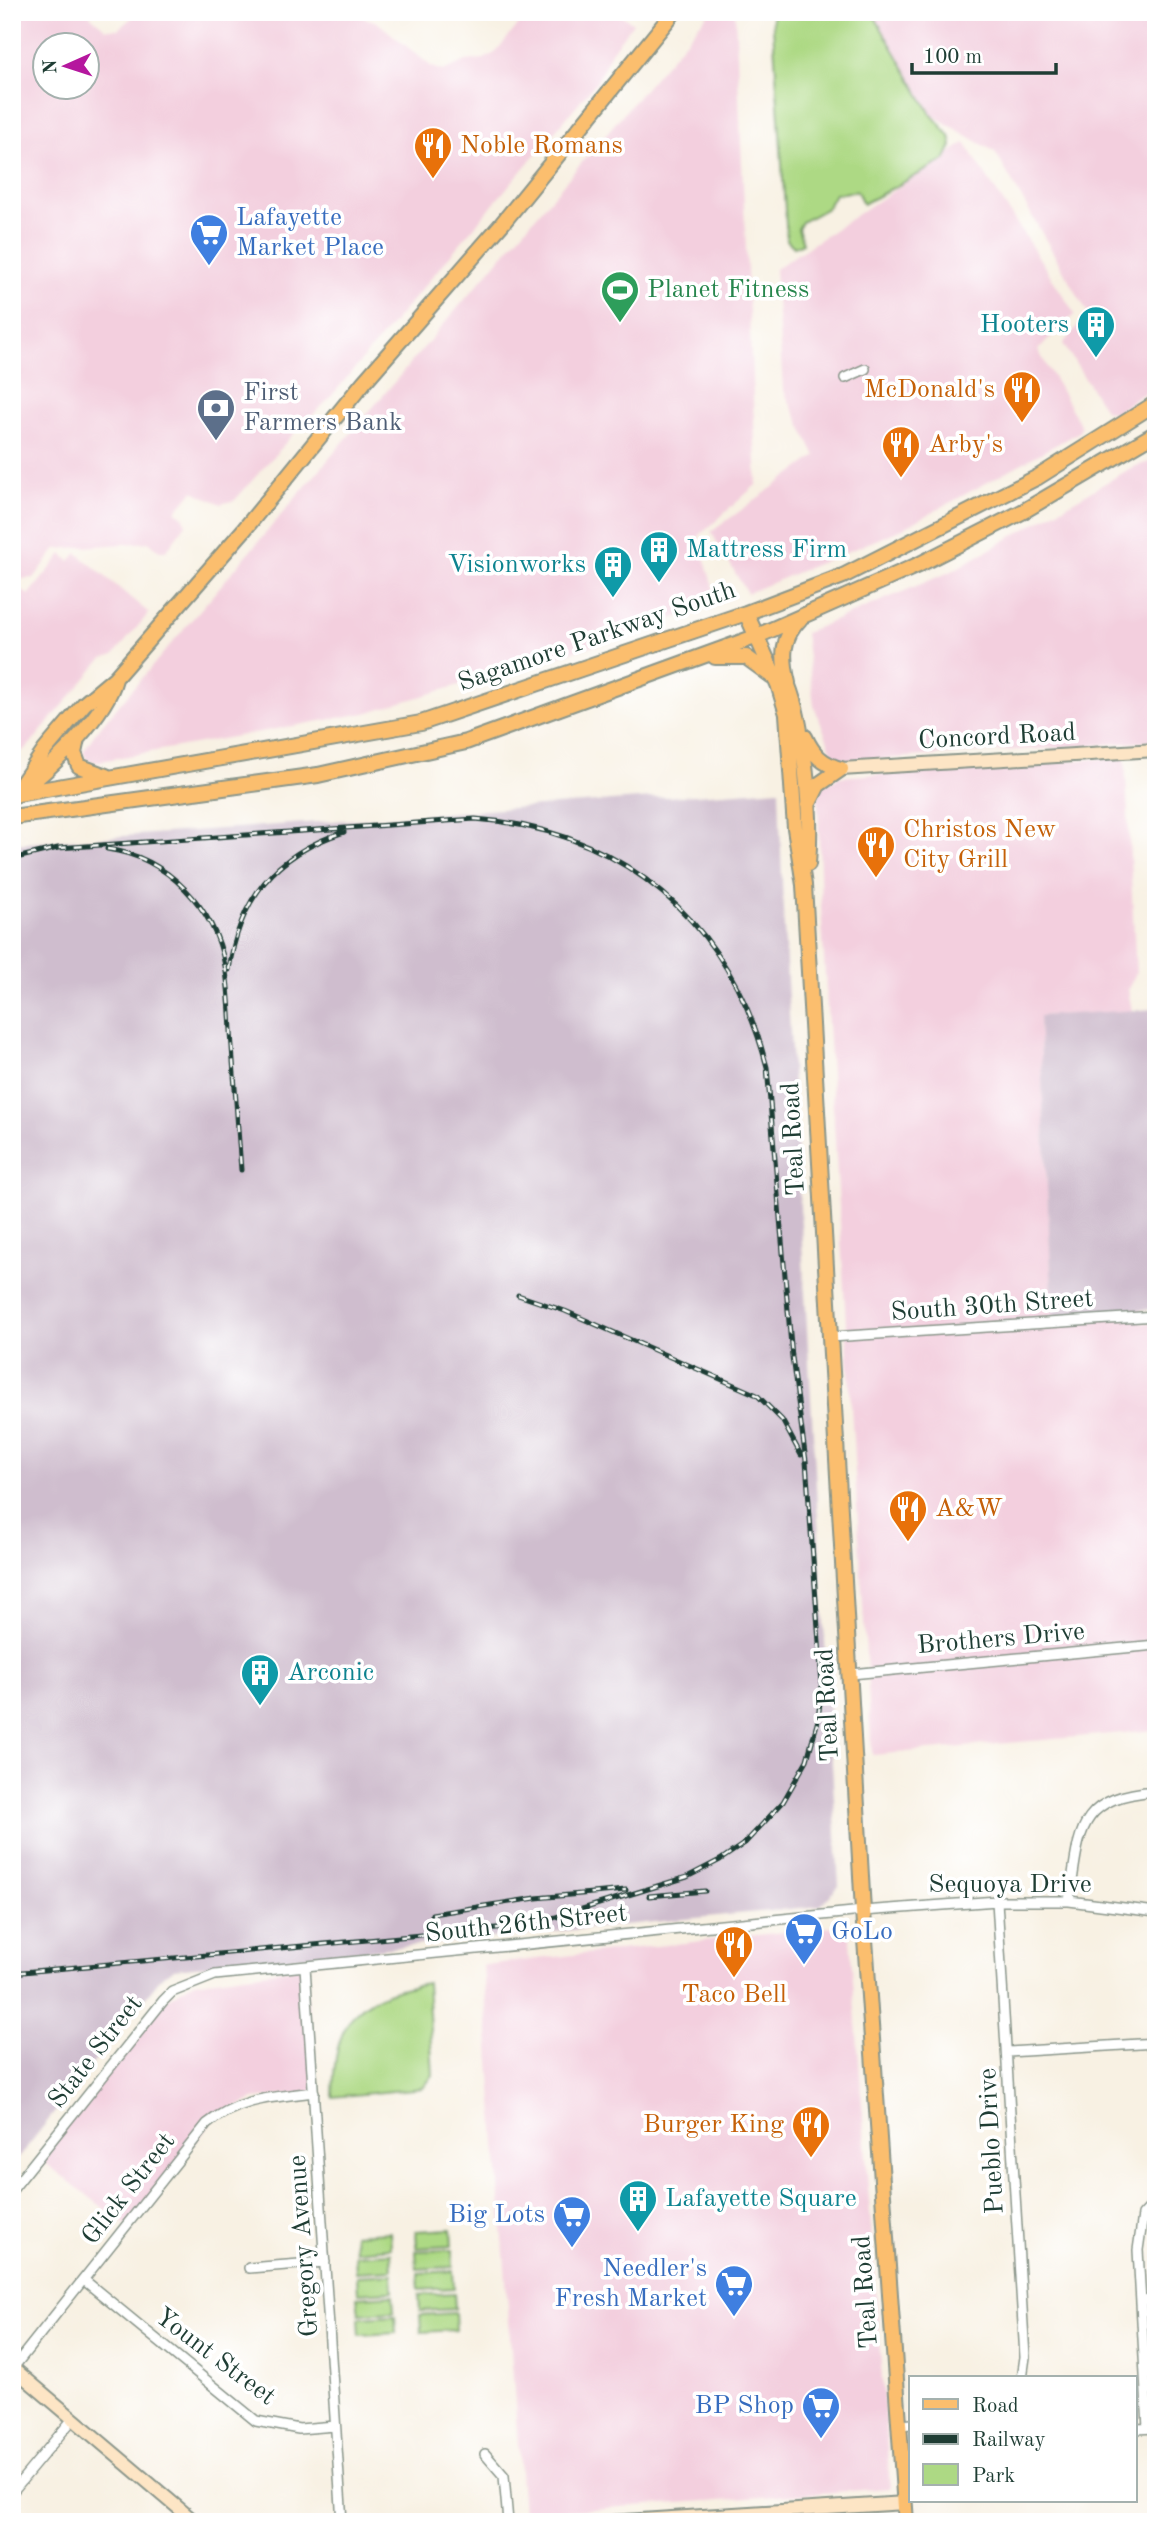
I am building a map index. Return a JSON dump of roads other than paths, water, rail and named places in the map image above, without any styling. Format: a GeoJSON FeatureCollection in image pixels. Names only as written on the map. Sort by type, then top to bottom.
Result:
{"type":"FeatureCollection","features":[{"type":"Feature","properties":{"kind":"main road"},"geometry":{"type":"LineString","coordinates":[[13,796],[45,750],[84,704],[115,678],[243,531],[364,382],[501,225],[674,12]]}},
{"type":"Feature","properties":{"kind":"main road","name":"Sagamore Parkway South"},"geometry":{"type":"LineString","coordinates":[[13,796],[421,723],[746,613],[843,576],[1026,483],[1156,403]]}},
{"type":"Feature","properties":{"kind":"main road","name":"Sagamore Parkway South"},"geometry":{"type":"LineString","coordinates":[[12,817],[318,775],[466,743],[755,637],[918,565],[1022,512],[1156,433]]}},
{"type":"Feature","properties":{"kind":"main road","name":"Teal Road"},"geometry":{"type":"LineString","coordinates":[[746,613],[755,637],[783,684],[801,729],[808,859],[804,885]]}},
{"type":"Feature","properties":{"kind":"main road"},"geometry":{"type":"LineString","coordinates":[[783,684],[783,647],[787,636],[804,615]]}},
{"type":"Feature","properties":{"kind":"main road"},"geometry":{"type":"LineString","coordinates":[[689,662],[730,655],[746,657],[783,684]]}},
{"type":"Feature","properties":{"kind":"main road"},"geometry":{"type":"LineString","coordinates":[[13,796],[48,771],[108,699],[115,678]]}},
{"type":"Feature","properties":{"kind":"main road","name":"Teal Road"},"geometry":{"type":"LineString","coordinates":[[783,684],[789,727],[795,828],[804,885],[863,1911],[905,2424],[906,2522]]}},
{"type":"Feature","properties":{"kind":"main road"},"geometry":{"type":"LineString","coordinates":[[801,729],[813,753],[823,762],[841,769]]}},
{"type":"Feature","properties":{"kind":"main road"},"geometry":{"type":"LineString","coordinates":[[78,735],[75,753],[79,766],[92,773],[117,777]]}},
{"type":"Feature","properties":{"kind":"main road"},"geometry":{"type":"LineString","coordinates":[[806,812],[818,785],[841,769]]}},
{"type":"Feature","properties":{"kind":"street"},"geometry":{"type":"LineString","coordinates":[[845,378],[864,369]]}},
{"type":"Feature","properties":{"kind":"street","name":"Concord Road"},"geometry":{"type":"LineString","coordinates":[[841,769],[1156,750]]}},
{"type":"Feature","properties":{"kind":"street","name":"South 30th Street"},"geometry":{"type":"LineString","coordinates":[[831,1337],[1156,1316]]}},
{"type":"Feature","properties":{"kind":"street","name":"Brothers Drive"},"geometry":{"type":"LineString","coordinates":[[850,1674],[1156,1645]]}},
{"type":"Feature","properties":{"kind":"street"},"geometry":{"type":"LineString","coordinates":[[1069,1901],[1080,1830],[1090,1814],[1107,1802],[1129,1793],[1156,1791]]}},
{"type":"Feature","properties":{"kind":"street","name":"Sequoya Drive"},"geometry":{"type":"LineString","coordinates":[[863,1911],[997,1901],[1069,1901],[1156,1912]]}},
{"type":"Feature","properties":{"kind":"street","name":"Pueblo Drive"},"geometry":{"type":"LineString","coordinates":[[997,1901],[1025,2357],[1022,2376]]}},
{"type":"Feature","properties":{"kind":"street","name":"South 26th Street"},"geometry":{"type":"LineString","coordinates":[[194,1982],[215,1975],[863,1911]]}},
{"type":"Feature","properties":{"kind":"street","name":"Gregory Avenue"},"geometry":{"type":"LineString","coordinates":[[305,1967],[342,2522]]}},
{"type":"Feature","properties":{"kind":"street","name":"State Street"},"geometry":{"type":"LineString","coordinates":[[12,2190],[163,2001],[172,1992],[194,1982]]}},
{"type":"Feature","properties":{"kind":"street"},"geometry":{"type":"LineString","coordinates":[[1008,2053],[1156,2043]]}},
{"type":"Feature","properties":{"kind":"street","name":"Glick Street"},"geometry":{"type":"LineString","coordinates":[[13,2368],[213,2119],[234,2106],[254,2099],[314,2092]]}},
{"type":"Feature","properties":{"kind":"street"},"geometry":{"type":"LineString","coordinates":[[1152,2428],[1138,2250],[1143,2216],[1156,2201]]}},
{"type":"Feature","properties":{"kind":"street"},"geometry":{"type":"LineString","coordinates":[[250,2268],[325,2263]]}},
{"type":"Feature","properties":{"kind":"street","name":"Yount Street"},"geometry":{"type":"LineString","coordinates":[[84,2280],[256,2421],[299,2430],[335,2426]]}},
{"type":"Feature","properties":{"kind":"street"},"geometry":{"type":"LineString","coordinates":[[1141,2301],[1156,2300]]}},
{"type":"Feature","properties":{"kind":"street"},"geometry":{"type":"LineString","coordinates":[[13,2368],[195,2522]]}},
{"type":"Feature","properties":{"kind":"street"},"geometry":{"type":"LineString","coordinates":[[12,2492],[72,2420]]}},
{"type":"Feature","properties":{"kind":"street"},"geometry":{"type":"LineString","coordinates":[[485,2454],[504,2476],[508,2522]]}},
{"type":"Feature","properties":{"kind":"street"},"geometry":{"type":"LineString","coordinates":[[610,2522],[905,2504]]}},
{"type":"Feature","properties":{"kind":"railway"},"geometry":{"type":"LineString","coordinates":[[12,859],[58,848],[475,819],[529,827],[578,842],[623,864],[663,893],[698,928],[727,969],[750,1015],[767,1067],[792,1357],[806,1461],[822,1684],[818,1720],[807,1760],[783,1802],[745,1843],[687,1877],[530,1925],[12,1973]]}},
{"type":"Feature","properties":{"kind":"railway"},"geometry":{"type":"LineString","coordinates":[[229,970],[241,922],[264,883],[298,853],[344,832]]}},
{"type":"Feature","properties":{"kind":"railway"},"geometry":{"type":"LineString","coordinates":[[107,849],[149,862],[168,874],[199,906],[220,945],[228,986],[241,1170]]}},
{"type":"Feature","properties":{"kind":"railway"},"geometry":{"type":"LineString","coordinates":[[518,1295],[565,1311],[757,1395],[782,1420],[801,1455]]}},
{"type":"Feature","properties":{"kind":"railway"},"geometry":{"type":"LineString","coordinates":[[432,1914],[536,1898],[626,1890]]}},
{"type":"Feature","properties":{"kind":"railway"},"geometry":{"type":"LineString","coordinates":[[649,1896],[705,1891]]}},
{"type":"Feature","properties":{"kind":"place","name":"Noble Romans"},"geometry":{"type":"Point","coordinates":[433,180]}},
{"type":"Feature","properties":{"kind":"place","name":"Lafayette Market Place"},"geometry":{"type":"Point","coordinates":[209,267]}},
{"type":"Feature","properties":{"kind":"place","name":"Planet Fitness"},"geometry":{"type":"Point","coordinates":[620,324]}},
{"type":"Feature","properties":{"kind":"place","name":"Hooters"},"geometry":{"type":"Point","coordinates":[1096,359]}},
{"type":"Feature","properties":{"kind":"place","name":"McDonald's"},"geometry":{"type":"Point","coordinates":[1022,424]}},
{"type":"Feature","properties":{"kind":"place","name":"First Farmers Bank"},"geometry":{"type":"Point","coordinates":[216,442]}},
{"type":"Feature","properties":{"kind":"place","name":"Arby's"},"geometry":{"type":"Point","coordinates":[901,479]}},
{"type":"Feature","properties":{"kind":"place","name":"Mattress Firm"},"geometry":{"type":"Point","coordinates":[659,584]}},
{"type":"Feature","properties":{"kind":"place","name":"Visionworks"},"geometry":{"type":"Point","coordinates":[613,599]}},
{"type":"Feature","properties":{"kind":"place","name":"Christos New City Grill"},"geometry":{"type":"Point","coordinates":[876,879]}},
{"type":"Feature","properties":{"kind":"place","name":"A&W"},"geometry":{"type":"Point","coordinates":[908,1543]}},
{"type":"Feature","properties":{"kind":"place","name":"Arconic"},"geometry":{"type":"Point","coordinates":[260,1707]}},
{"type":"Feature","properties":{"kind":"place","name":"GoLo"},"geometry":{"type":"Point","coordinates":[804,1966]}},
{"type":"Feature","properties":{"kind":"place","name":"Taco Bell"},"geometry":{"type":"Point","coordinates":[734,1979]}},
{"type":"Feature","properties":{"kind":"place","name":"Burger King"},"geometry":{"type":"Point","coordinates":[811,2159]}},
{"type":"Feature","properties":{"kind":"place","name":"Lafayette Square"},"geometry":{"type":"Point","coordinates":[638,2233]}},
{"type":"Feature","properties":{"kind":"place","name":"Big Lots"},"geometry":{"type":"Point","coordinates":[572,2249]}},
{"type":"Feature","properties":{"kind":"place","name":"Needler's Fresh Market"},"geometry":{"type":"Point","coordinates":[734,2318]}},
{"type":"Feature","properties":{"kind":"place","name":"BP Shop"},"geometry":{"type":"Point","coordinates":[821,2440]}}]}
